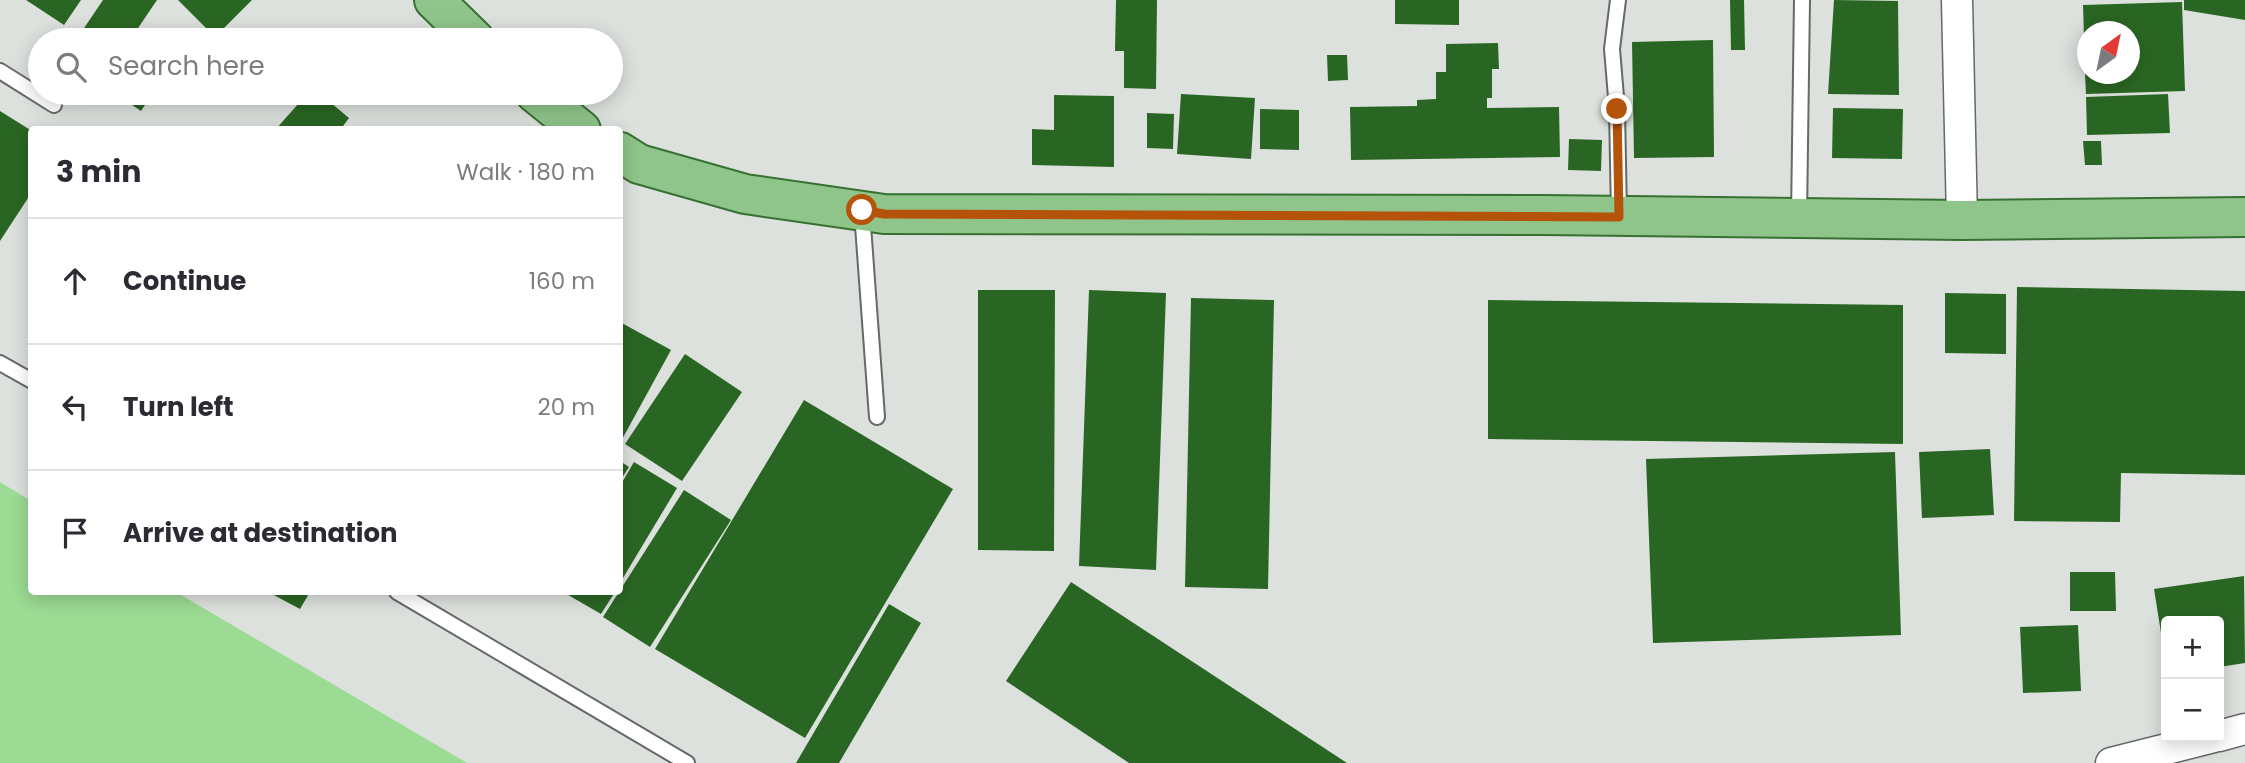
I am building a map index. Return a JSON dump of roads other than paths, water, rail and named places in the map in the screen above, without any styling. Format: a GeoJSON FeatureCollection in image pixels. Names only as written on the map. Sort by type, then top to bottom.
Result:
{"type":"FeatureCollection","features":[{"type":"Feature","properties":{"kind":"main road"},"geometry":{"type":"LineString","coordinates":[[434,0],[463,28]]}},
{"type":"Feature","properties":{"kind":"main road"},"geometry":{"type":"LineString","coordinates":[[550,105],[576,126]]}},
{"type":"Feature","properties":{"kind":"main road"},"geometry":{"type":"LineString","coordinates":[[623,154],[639,164],[745,194],[884,214],[1962,220],[2245,217]]}},
{"type":"Feature","properties":{"kind":"street"},"geometry":{"type":"LineString","coordinates":[[1957,0],[1962,220]]}},
{"type":"Feature","properties":{"kind":"street"},"geometry":{"type":"LineString","coordinates":[[2224,734],[2245,729]]}},
{"type":"Feature","properties":{"kind":"street"},"geometry":{"type":"LineString","coordinates":[[2111,763],[2193,742]]}},
{"type":"Feature","properties":{"kind":"lane"},"geometry":{"type":"LineString","coordinates":[[1618,0],[1612,49],[1617,109],[1619,217]]}},
{"type":"Feature","properties":{"kind":"lane"},"geometry":{"type":"LineString","coordinates":[[1799,218],[1802,0]]}},
{"type":"Feature","properties":{"kind":"lane"},"geometry":{"type":"LineString","coordinates":[[0,71],[28,89]]}},
{"type":"Feature","properties":{"kind":"lane"},"geometry":{"type":"LineString","coordinates":[[862,210],[877,417]]}},
{"type":"Feature","properties":{"kind":"lane"},"geometry":{"type":"LineString","coordinates":[[0,363],[28,379]]}},
{"type":"Feature","properties":{"kind":"lane"},"geometry":{"type":"LineString","coordinates":[[402,595],[687,763]]}}]}
